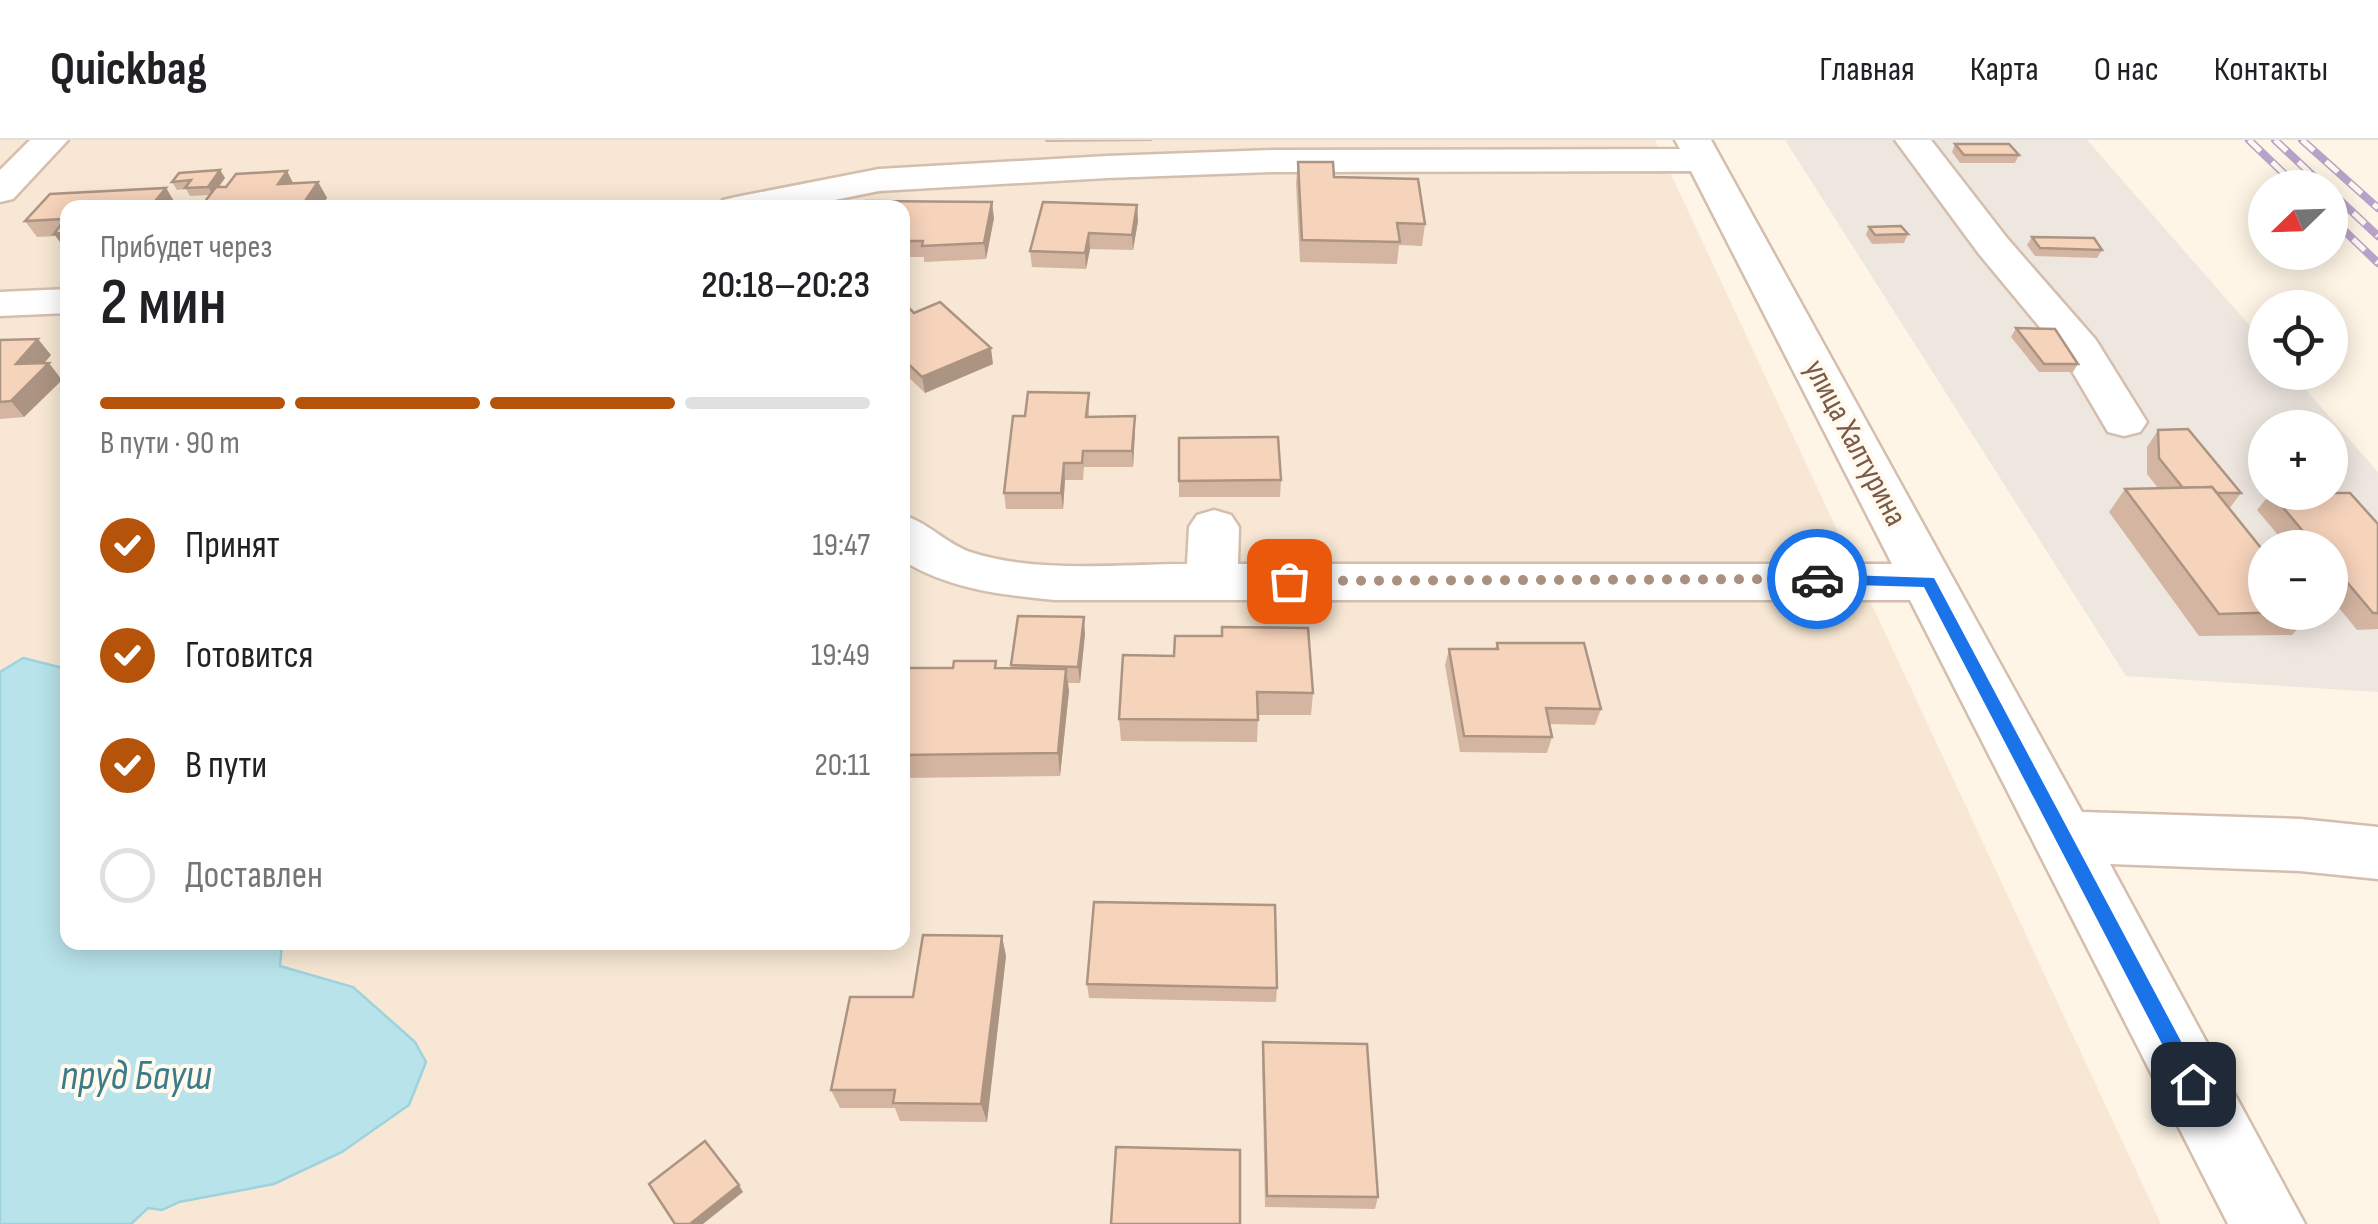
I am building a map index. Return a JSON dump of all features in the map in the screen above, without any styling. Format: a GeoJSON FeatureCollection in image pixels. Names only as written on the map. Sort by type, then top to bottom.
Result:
{"type":"FeatureCollection","features":[{"type":"Feature","properties":{"kind":"street"},"geometry":{"type":"LineString","coordinates":[[0,191],[50,140]]}},
{"type":"Feature","properties":{"kind":"street"},"geometry":{"type":"LineString","coordinates":[[1913,140],[1993,246],[2080,349],[2124,422]]}},
{"type":"Feature","properties":{"kind":"street"},"geometry":{"type":"LineString","coordinates":[[772,200],[822,189],[905,195],[1274,161],[1699,150]]}},
{"type":"Feature","properties":{"kind":"street","name":"улица Халтурина"},"geometry":{"type":"LineString","coordinates":[[1699,150],[2268,1224]]}},
{"type":"Feature","properties":{"kind":"street"},"geometry":{"type":"LineString","coordinates":[[0,304],[60,300]]}},
{"type":"Feature","properties":{"kind":"street"},"geometry":{"type":"LineString","coordinates":[[1212,582],[1214,527]]}},
{"type":"Feature","properties":{"kind":"street"},"geometry":{"type":"LineString","coordinates":[[910,538],[944,561],[994,576],[1054,605],[1212,582],[1929,582]]}},
{"type":"Feature","properties":{"kind":"street"},"geometry":{"type":"LineString","coordinates":[[2062,838],[2300,845],[2378,853]]}},
{"type":"Feature","properties":{"kind":"shaded area"},"geometry":{"type":"Polygon","coordinates":[[[0,140],[1655,140],[2161,1224],[131,1224],[148,1208],[162,1210],[179,1202],[274,1184],[342,1152],[353,987],[280,966],[281,950],[910,950],[910,200],[60,200],[60,667],[23,658],[0,672],[0,140]]]}},
{"type":"Feature","properties":{"kind":"shaded area"},"geometry":{"type":"Polygon","coordinates":[[[1785,140],[2087,140],[2248,324],[2248,390],[2306,390],[2324,410],[2248,410],[2248,510],[2348,510],[2348,438],[2378,472],[2378,692],[2126,676],[1785,140]]]}},
{"type":"Feature","properties":{"kind":"water","name":"пруд Бауш"},"geometry":{"type":"Polygon","coordinates":[[[23,658],[60,667],[60,950],[281,950],[280,966],[353,987],[415,1042],[426,1062],[409,1105],[342,1152],[274,1184],[179,1202],[162,1210],[148,1208],[131,1224],[0,1224],[0,672],[23,658]]]}},
{"type":"Feature","properties":{"kind":"building"},"geometry":{"type":"Polygon","coordinates":[[[1955,144],[2009,144],[2019,155],[1964,155],[1955,144]]]}},
{"type":"Feature","properties":{"kind":"building"},"geometry":{"type":"Polygon","coordinates":[[[1298,162],[1333,162],[1334,177],[1418,179],[1425,224],[1397,223],[1400,242],[1302,240],[1298,162]]]}},
{"type":"Feature","properties":{"kind":"building"},"geometry":{"type":"Polygon","coordinates":[[[220,170],[208,187],[185,188],[191,180],[172,182],[179,173],[220,170]]]}},
{"type":"Feature","properties":{"kind":"building"},"geometry":{"type":"Polygon","coordinates":[[[287,171],[278,184],[318,182],[306,200],[206,200],[216,187],[226,187],[236,174],[287,171]]]}},
{"type":"Feature","properties":{"kind":"building"},"geometry":{"type":"Polygon","coordinates":[[[166,188],[156,200],[60,200],[60,219],[25,221],[50,194],[166,188]]]}},
{"type":"Feature","properties":{"kind":"building"},"geometry":{"type":"Polygon","coordinates":[[[910,201],[992,202],[984,243],[922,246],[923,241],[910,241],[910,201]]]}},
{"type":"Feature","properties":{"kind":"building"},"geometry":{"type":"Polygon","coordinates":[[[1043,202],[1137,205],[1132,235],[1089,233],[1085,253],[1030,251],[1043,202]]]}},
{"type":"Feature","properties":{"kind":"building"},"geometry":{"type":"Polygon","coordinates":[[[1901,226],[1908,234],[1875,235],[1869,227],[1901,226]]]}},
{"type":"Feature","properties":{"kind":"building"},"geometry":{"type":"Polygon","coordinates":[[[2032,237],[2094,238],[2102,250],[2040,248],[2032,237]]]}},
{"type":"Feature","properties":{"kind":"building"},"geometry":{"type":"Polygon","coordinates":[[[940,302],[991,348],[922,377],[910,366],[910,309],[914,313],[940,302]]]}},
{"type":"Feature","properties":{"kind":"building"},"geometry":{"type":"Polygon","coordinates":[[[2016,328],[2055,329],[2078,364],[2044,364],[2016,328]]]}},
{"type":"Feature","properties":{"kind":"building"},"geometry":{"type":"Polygon","coordinates":[[[38,339],[16,364],[49,363],[11,401],[0,402],[0,340],[38,339]]]}},
{"type":"Feature","properties":{"kind":"building"},"geometry":{"type":"Polygon","coordinates":[[[1028,392],[1089,393],[1086,417],[1135,416],[1132,451],[1083,451],[1082,463],[1064,463],[1061,493],[1004,493],[1013,416],[1025,416],[1028,392]]]}},
{"type":"Feature","properties":{"kind":"building"},"geometry":{"type":"Polygon","coordinates":[[[2188,429],[2241,493],[2217,493],[2212,487],[2183,488],[2159,458],[2158,430],[2188,429]]]}},
{"type":"Feature","properties":{"kind":"building"},"geometry":{"type":"Polygon","coordinates":[[[1278,437],[1281,480],[1179,481],[1179,438],[1278,437]]]}},
{"type":"Feature","properties":{"kind":"building"},"geometry":{"type":"Polygon","coordinates":[[[2212,487],[2248,532],[2248,613],[2219,614],[2125,489],[2212,487]]]}},
{"type":"Feature","properties":{"kind":"building"},"geometry":{"type":"Polygon","coordinates":[[[2350,493],[2378,524],[2378,613],[2373,613],[2348,583],[2348,530],[2302,530],[2285,510],[2348,510],[2350,493]]]}},
{"type":"Feature","properties":{"kind":"building"},"geometry":{"type":"Polygon","coordinates":[[[1018,616],[1084,617],[1078,667],[1011,665],[1018,616]]]}},
{"type":"Feature","properties":{"kind":"building"},"geometry":{"type":"Polygon","coordinates":[[[1222,627],[1308,628],[1313,693],[1257,692],[1258,720],[1119,719],[1123,655],[1174,656],[1175,636],[1222,636],[1222,627]]]}},
{"type":"Feature","properties":{"kind":"building"},"geometry":{"type":"Polygon","coordinates":[[[1497,643],[1584,643],[1601,709],[1546,708],[1552,737],[1464,736],[1449,649],[1498,649],[1497,643]]]}},
{"type":"Feature","properties":{"kind":"building"},"geometry":{"type":"Polygon","coordinates":[[[954,661],[996,661],[995,668],[1066,669],[1058,753],[910,755],[910,668],[953,668],[954,661]]]}},
{"type":"Feature","properties":{"kind":"building"},"geometry":{"type":"Polygon","coordinates":[[[1094,902],[1275,905],[1277,988],[1087,984],[1094,902]]]}},
{"type":"Feature","properties":{"kind":"building"},"geometry":{"type":"Polygon","coordinates":[[[923,935],[1002,936],[981,1104],[893,1103],[895,1090],[831,1090],[850,997],[913,997],[923,935]]]}},
{"type":"Feature","properties":{"kind":"building"},"geometry":{"type":"Polygon","coordinates":[[[1263,1042],[1367,1044],[1378,1197],[1267,1196],[1263,1042]]]}},
{"type":"Feature","properties":{"kind":"building"},"geometry":{"type":"Polygon","coordinates":[[[705,1141],[739,1185],[690,1224],[675,1224],[649,1184],[705,1141]]]}},
{"type":"Feature","properties":{"kind":"building"},"geometry":{"type":"Polygon","coordinates":[[[1116,1147],[1240,1150],[1240,1224],[1111,1224],[1116,1147]]]}},
{"type":"Feature","properties":{"kind":"railway"},"geometry":{"type":"LineString","coordinates":[[2249,140],[2280,170]]}},
{"type":"Feature","properties":{"kind":"railway"},"geometry":{"type":"LineString","coordinates":[[2275,140],[2307,170]]}},
{"type":"Feature","properties":{"kind":"railway"},"geometry":{"type":"LineString","coordinates":[[2302,140],[2378,208]]}},
{"type":"Feature","properties":{"kind":"railway"},"geometry":{"type":"LineString","coordinates":[[2348,208],[2378,236]]}},
{"type":"Feature","properties":{"kind":"railway"},"geometry":{"type":"LineString","coordinates":[[2348,234],[2378,263]]}},
{"type":"Feature","properties":{"kind":"way so far"},"geometry":{"type":"LineString","coordinates":[[1289,581],[1817,579]]}},
{"type":"Feature","properties":{"kind":"route"},"geometry":{"type":"LineString","coordinates":[[1817,579],[1929,582],[2193,1084]]}}]}
